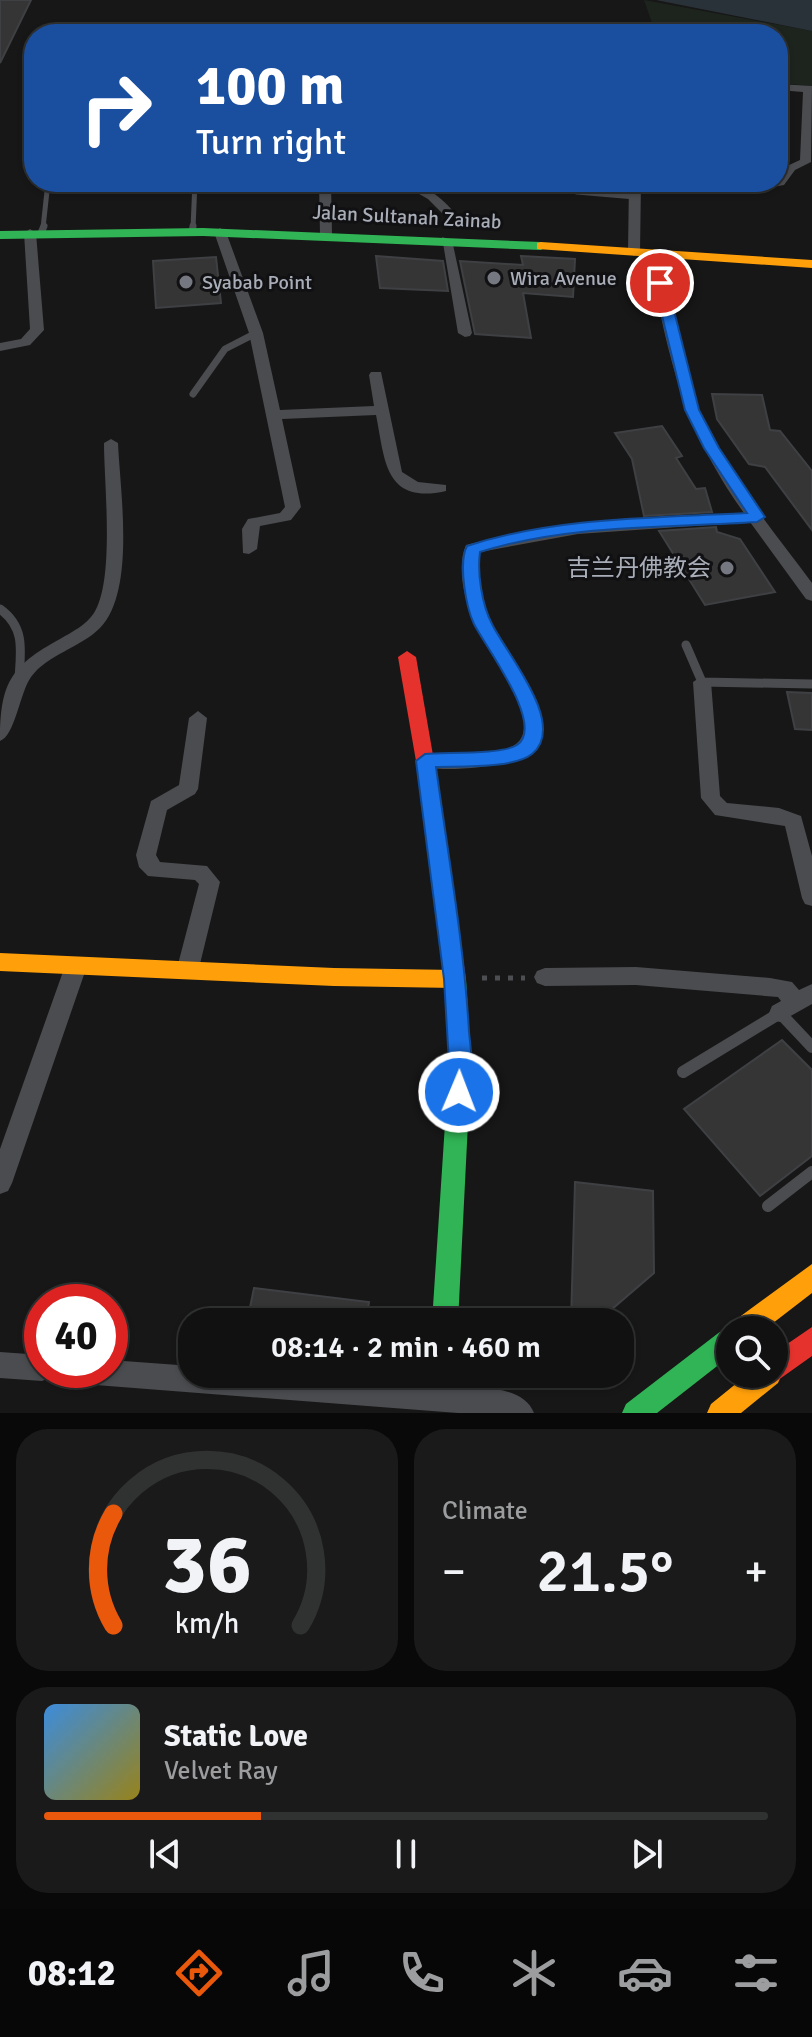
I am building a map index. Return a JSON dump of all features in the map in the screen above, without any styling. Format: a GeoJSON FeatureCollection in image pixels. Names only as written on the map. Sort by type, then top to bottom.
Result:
{"type":"FeatureCollection","features":[{"type":"Feature","properties":{"kind":"main road","name":"Jalan Sultanah Zainab"},"geometry":{"type":"LineString","coordinates":[[0,235],[192,232],[326,234],[812,264]]}},
{"type":"Feature","properties":{"kind":"main road"},"geometry":{"type":"LineString","coordinates":[[407,657],[425,761],[455,979],[460,1063],[446,1308]]}},
{"type":"Feature","properties":{"kind":"main road"},"geometry":{"type":"LineString","coordinates":[[0,962],[188,968],[334,977],[455,979]]}},
{"type":"Feature","properties":{"kind":"main road"},"geometry":{"type":"LineString","coordinates":[[761,1316],[812,1277]]}},
{"type":"Feature","properties":{"kind":"main road"},"geometry":{"type":"LineString","coordinates":[[788,1359],[812,1340]]}},
{"type":"Feature","properties":{"kind":"main road"},"geometry":{"type":"LineString","coordinates":[[635,1413],[716,1351]]}},
{"type":"Feature","properties":{"kind":"main road"},"geometry":{"type":"LineString","coordinates":[[720,1413],[751,1388]]}},
{"type":"Feature","properties":{"kind":"street"},"geometry":{"type":"LineString","coordinates":[[788,88],[810,89],[808,153],[805,162],[788,172]]}},
{"type":"Feature","properties":{"kind":"street"},"geometry":{"type":"LineString","coordinates":[[325,192],[326,234]]}},
{"type":"Feature","properties":{"kind":"street"},"geometry":{"type":"LineString","coordinates":[[423,192],[447,211]]}},
{"type":"Feature","properties":{"kind":"street"},"geometry":{"type":"LineString","coordinates":[[634,252],[635,192]]}},
{"type":"Feature","properties":{"kind":"street"},"geometry":{"type":"LineString","coordinates":[[220,232],[256,333],[293,511],[285,517],[254,522],[250,529],[249,549]]}},
{"type":"Feature","properties":{"kind":"street"},"geometry":{"type":"LineString","coordinates":[[0,347],[25,342],[37,330],[36,233]]}},
{"type":"Feature","properties":{"kind":"street"},"geometry":{"type":"LineString","coordinates":[[446,240],[465,333]]}},
{"type":"Feature","properties":{"kind":"street"},"geometry":{"type":"LineString","coordinates":[[654,254],[680,372],[692,410],[711,448],[812,595]]}},
{"type":"Feature","properties":{"kind":"street"},"geometry":{"type":"LineString","coordinates":[[376,375],[395,473],[400,480],[420,488],[441,488]]}},
{"type":"Feature","properties":{"kind":"street"},"geometry":{"type":"LineString","coordinates":[[275,415],[382,410]]}},
{"type":"Feature","properties":{"kind":"street"},"geometry":{"type":"LineString","coordinates":[[0,734],[11,687],[35,663],[92,627],[105,612],[112,572],[111,443]]}},
{"type":"Feature","properties":{"kind":"street"},"geometry":{"type":"LineString","coordinates":[[425,761],[505,756],[525,749],[534,736],[534,717],[522,690],[481,621],[470,567],[472,549],[506,539],[592,527],[757,517]]}},
{"type":"Feature","properties":{"kind":"street"},"geometry":{"type":"LineString","coordinates":[[702,682],[711,798],[722,810],[789,817],[794,821],[812,898]]}},
{"type":"Feature","properties":{"kind":"street"},"geometry":{"type":"LineString","coordinates":[[188,968],[210,882],[200,872],[155,870],[146,861],[146,855],[158,806],[188,789],[198,718]]}},
{"type":"Feature","properties":{"kind":"street"},"geometry":{"type":"LineString","coordinates":[[0,1183],[76,966]]}},
{"type":"Feature","properties":{"kind":"street"},"geometry":{"type":"LineString","coordinates":[[545,977],[636,976],[770,987],[784,989],[796,1003]]}},
{"type":"Feature","properties":{"kind":"street"},"geometry":{"type":"LineString","coordinates":[[0,1365],[24,1367]]}},
{"type":"Feature","properties":{"kind":"street"},"geometry":{"type":"LineString","coordinates":[[128,1373],[178,1375]]}},
{"type":"Feature","properties":{"kind":"street"},"geometry":{"type":"LineString","coordinates":[[447,1388],[510,1406],[521,1413]]}},
{"type":"Feature","properties":{"kind":"lane"},"geometry":{"type":"LineString","coordinates":[[36,233],[46,221],[47,192]]}},
{"type":"Feature","properties":{"kind":"lane"},"geometry":{"type":"LineString","coordinates":[[192,232],[195,192]]}},
{"type":"Feature","properties":{"kind":"lane"},"geometry":{"type":"LineString","coordinates":[[193,394],[225,349],[256,333]]}},
{"type":"Feature","properties":{"kind":"lane"},"geometry":{"type":"LineString","coordinates":[[0,609],[13,616],[22,634],[11,687]]}},
{"type":"Feature","properties":{"kind":"lane"},"geometry":{"type":"LineString","coordinates":[[686,645],[702,682],[812,684]]}},
{"type":"Feature","properties":{"kind":"lane"},"geometry":{"type":"LineString","coordinates":[[683,1072],[796,1003],[812,1047]]}},
{"type":"Feature","properties":{"kind":"lane"},"geometry":{"type":"LineString","coordinates":[[768,1206],[812,1172]]}},
{"type":"Feature","properties":{"kind":"path"},"geometry":{"type":"LineString","coordinates":[[455,979],[545,977]]}},
{"type":"Feature","properties":{"kind":"shaded area"},"geometry":{"type":"Polygon","coordinates":[[[644,0],[774,24],[652,24],[644,0]]]}},
{"type":"Feature","properties":{"kind":"shaded area"},"geometry":{"type":"Polygon","coordinates":[[[656,0],[812,0],[812,31],[656,0]]]}},
{"type":"Feature","properties":{"kind":"shaded area"},"geometry":{"type":"Polygon","coordinates":[[[788,27],[812,31],[812,86],[788,84],[788,27]]]}},
{"type":"Feature","properties":{"kind":"building"},"geometry":{"type":"Polygon","coordinates":[[[0,0],[31,0],[0,63],[0,0]]]}},
{"type":"Feature","properties":{"kind":"building"},"geometry":{"type":"Polygon","coordinates":[[[376,256],[443,261],[448,291],[380,288],[376,256]]]}},
{"type":"Feature","properties":{"kind":"building"},"geometry":{"type":"Polygon","coordinates":[[[521,256],[575,259],[573,297],[523,293],[531,338],[475,334],[460,261],[523,265],[521,256]]]}},
{"type":"Feature","properties":{"kind":"building","name":"Syabab Point"},"geometry":{"type":"Polygon","coordinates":[[[216,257],[221,303],[156,308],[153,261],[216,257]]]}},
{"type":"Feature","properties":{"kind":"building"},"geometry":{"type":"Polygon","coordinates":[[[712,394],[762,395],[770,430],[780,431],[812,471],[812,530],[765,467],[749,464],[717,419],[712,394]]]}},
{"type":"Feature","properties":{"kind":"building"},"geometry":{"type":"Polygon","coordinates":[[[662,426],[682,456],[676,458],[696,489],[705,488],[712,512],[644,516],[632,459],[615,433],[662,426]]]}},
{"type":"Feature","properties":{"kind":"building"},"geometry":{"type":"Polygon","coordinates":[[[716,527],[717,532],[740,539],[775,592],[705,605],[659,531],[716,527]]]}},
{"type":"Feature","properties":{"kind":"building"},"geometry":{"type":"Polygon","coordinates":[[[787,692],[812,693],[812,730],[795,729],[787,692]]]}},
{"type":"Feature","properties":{"kind":"building"},"geometry":{"type":"Polygon","coordinates":[[[782,1040],[812,1070],[812,1156],[760,1196],[684,1109],[782,1040]]]}},
{"type":"Feature","properties":{"kind":"building"},"geometry":{"type":"Polygon","coordinates":[[[575,1182],[653,1191],[654,1273],[613,1308],[571,1308],[575,1182]]]}},
{"type":"Feature","properties":{"kind":"building"},"geometry":{"type":"Polygon","coordinates":[[[254,1288],[369,1302],[368,1308],[250,1308],[254,1288]]]}},
{"type":"Feature","properties":{"kind":"traffic: fast"},"geometry":{"type":"LineString","coordinates":[[0,235],[203,232],[541,246]]}},
{"type":"Feature","properties":{"kind":"traffic: fast"},"geometry":{"type":"LineString","coordinates":[[446,1308],[460,1063],[455,979]]}},
{"type":"Feature","properties":{"kind":"traffic: fast"},"geometry":{"type":"LineString","coordinates":[[635,1413],[716,1351]]}},
{"type":"Feature","properties":{"kind":"traffic: slow"},"geometry":{"type":"LineString","coordinates":[[541,246],[812,264]]}},
{"type":"Feature","properties":{"kind":"traffic: slow"},"geometry":{"type":"LineString","coordinates":[[0,962],[334,977],[455,979]]}},
{"type":"Feature","properties":{"kind":"traffic: slow"},"geometry":{"type":"LineString","coordinates":[[761,1316],[812,1277]]}},
{"type":"Feature","properties":{"kind":"traffic: slow"},"geometry":{"type":"LineString","coordinates":[[720,1413],[751,1388]]}},
{"type":"Feature","properties":{"kind":"traffic: jam"},"geometry":{"type":"LineString","coordinates":[[407,657],[425,761],[455,979]]}},
{"type":"Feature","properties":{"kind":"traffic: jam"},"geometry":{"type":"LineString","coordinates":[[788,1359],[812,1340]]}},
{"type":"Feature","properties":{"kind":"place","name":"Wira Avenue"},"geometry":{"type":"Point","coordinates":[494,278]}},
{"type":"Feature","properties":{"kind":"place","name":"Syabab Point"},"geometry":{"type":"Point","coordinates":[186,282]}},
{"type":"Feature","properties":{"kind":"place","name":"吉兰丹佛教会"},"geometry":{"type":"Point","coordinates":[727,568]}},
{"type":"Feature","properties":{"kind":"route"},"geometry":{"type":"LineString","coordinates":[[459,1092],[455,979],[425,761],[505,756],[525,749],[534,736],[534,717],[522,690],[481,621],[470,567],[472,549],[506,539],[592,527],[757,517],[711,448],[692,410],[660,283]]}}]}
